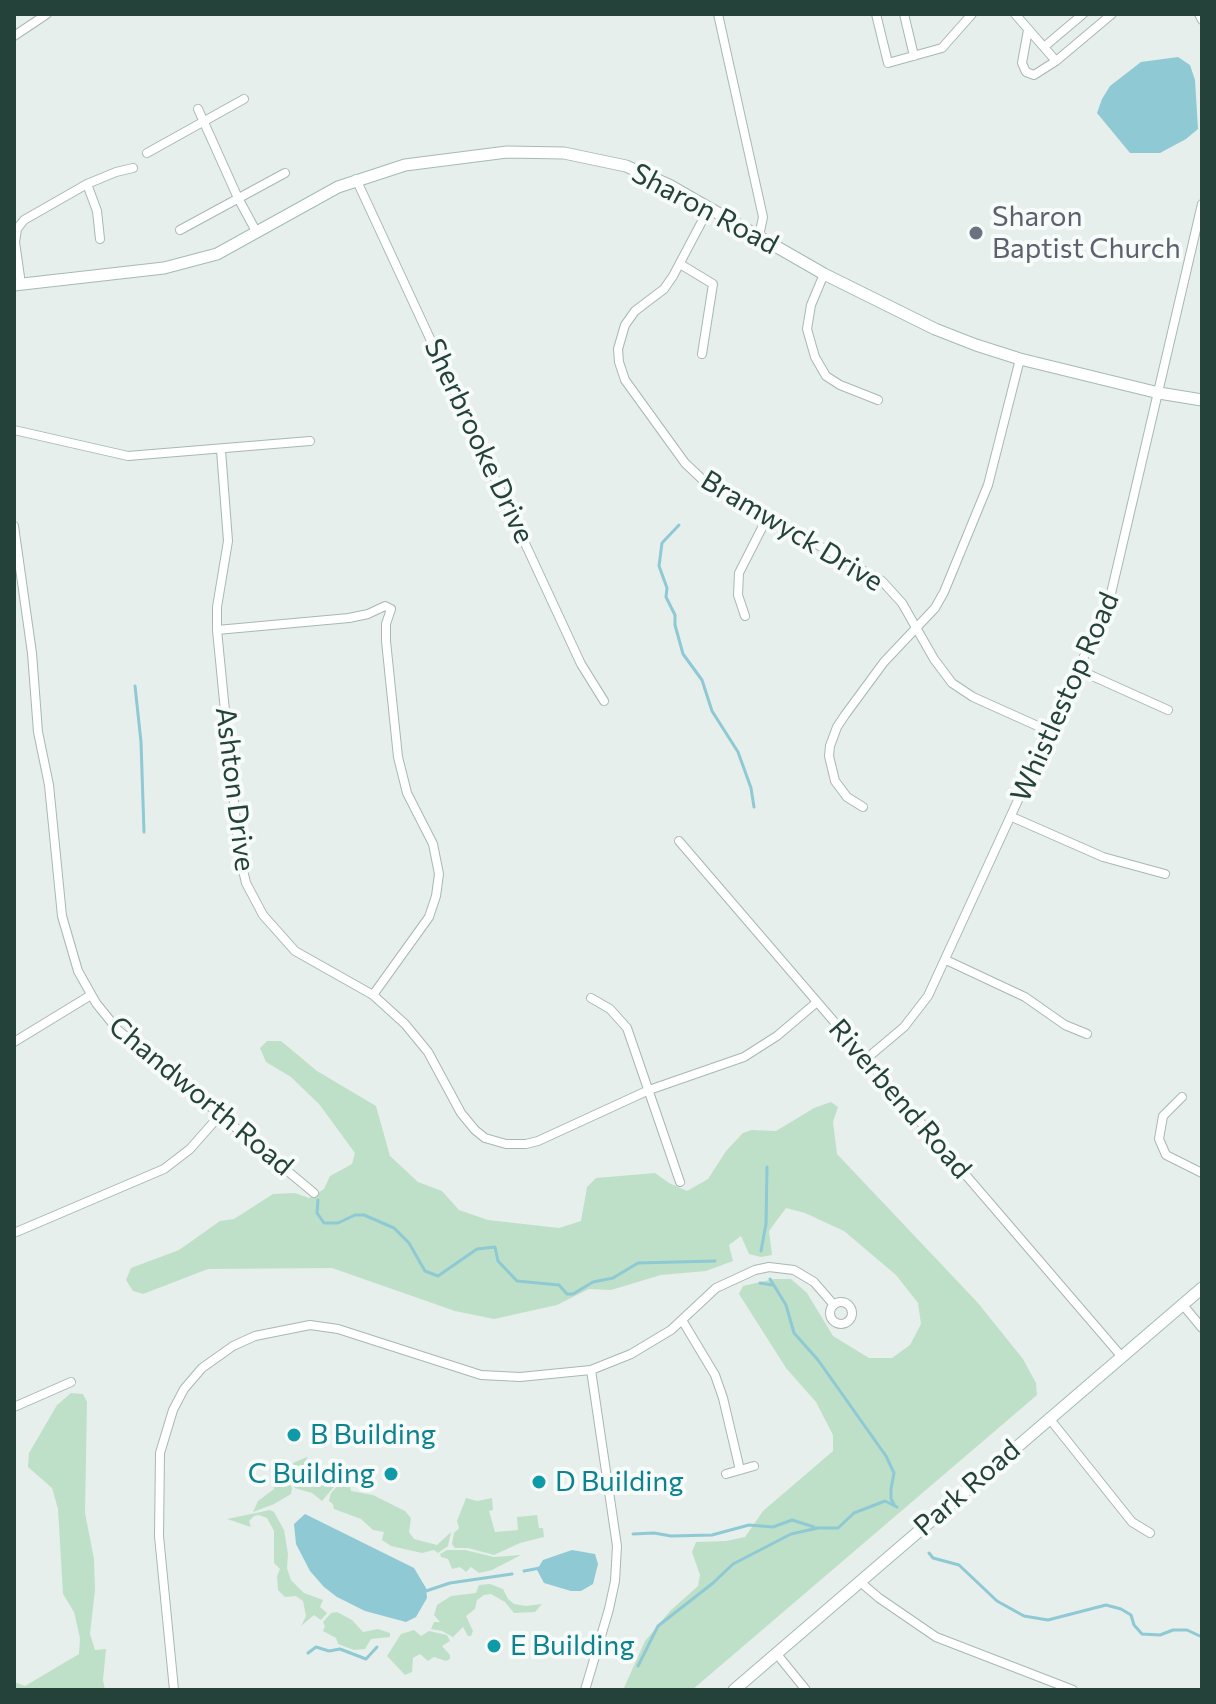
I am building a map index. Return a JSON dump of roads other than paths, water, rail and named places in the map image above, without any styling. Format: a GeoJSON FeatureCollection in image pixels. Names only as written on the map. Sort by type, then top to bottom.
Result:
{"type":"FeatureCollection","features":[{"type":"Feature","properties":{"kind":"main road","name":"Sharon Road"},"geometry":{"type":"LineString","coordinates":[[17,284],[137,272],[186,263],[231,248],[356,179],[405,165],[507,152],[564,153],[626,166],[669,185],[824,274],[935,329],[1020,359],[1159,393],[1202,400]]}},
{"type":"Feature","properties":{"kind":"main road","name":"Park Road"},"geometry":{"type":"LineString","coordinates":[[734,1690],[1202,1288]]}},
{"type":"Feature","properties":{"kind":"street"},"geometry":{"type":"LineString","coordinates":[[14,36],[47,14]]}},
{"type":"Feature","properties":{"kind":"street"},"geometry":{"type":"LineString","coordinates":[[718,14],[763,217],[759,236]]}},
{"type":"Feature","properties":{"kind":"street"},"geometry":{"type":"LineString","coordinates":[[876,14],[888,63],[942,48],[972,14]]}},
{"type":"Feature","properties":{"kind":"street"},"geometry":{"type":"LineString","coordinates":[[904,14],[914,56]]}},
{"type":"Feature","properties":{"kind":"street"},"geometry":{"type":"LineString","coordinates":[[1015,14],[1056,61]]}},
{"type":"Feature","properties":{"kind":"street"},"geometry":{"type":"LineString","coordinates":[[1044,47],[1083,14]]}},
{"type":"Feature","properties":{"kind":"street"},"geometry":{"type":"LineString","coordinates":[[1028,30],[1022,63],[1026,72],[1034,75],[1056,61],[1112,14]]}},
{"type":"Feature","properties":{"kind":"street"},"geometry":{"type":"LineString","coordinates":[[1199,14],[1202,20]]}},
{"type":"Feature","properties":{"kind":"street"},"geometry":{"type":"LineString","coordinates":[[147,153],[244,99]]}},
{"type":"Feature","properties":{"kind":"street"},"geometry":{"type":"LineString","coordinates":[[198,109],[257,233]]}},
{"type":"Feature","properties":{"kind":"street"},"geometry":{"type":"LineString","coordinates":[[17,284],[17,229],[34,214],[87,184],[133,168]]}},
{"type":"Feature","properties":{"kind":"street"},"geometry":{"type":"LineString","coordinates":[[180,230],[285,173]]}},
{"type":"Feature","properties":{"kind":"street","name":"Sherbrooke Drive"},"geometry":{"type":"LineString","coordinates":[[356,179],[581,664],[604,701]]}},
{"type":"Feature","properties":{"kind":"street"},"geometry":{"type":"LineString","coordinates":[[87,184],[97,211],[100,239]]}},
{"type":"Feature","properties":{"kind":"street","name":"Whistlestop Road"},"geometry":{"type":"LineString","coordinates":[[866,1059],[917,1012],[946,960],[1079,670],[1115,582],[1198,240],[1202,204]]}},
{"type":"Feature","properties":{"kind":"street","name":"Bramwyck Drive"},"geometry":{"type":"LineString","coordinates":[[709,208],[664,289],[635,311],[625,325],[618,349],[621,370],[671,445],[694,473],[717,490],[882,581],[902,603],[943,673],[963,692],[1051,732]]}},
{"type":"Feature","properties":{"kind":"street"},"geometry":{"type":"LineString","coordinates":[[680,264],[713,284],[702,354]]}},
{"type":"Feature","properties":{"kind":"street"},"geometry":{"type":"LineString","coordinates":[[824,274],[811,305],[807,329],[815,357],[826,376],[878,400]]}},
{"type":"Feature","properties":{"kind":"street"},"geometry":{"type":"LineString","coordinates":[[863,807],[847,797],[835,781],[829,756],[830,746],[837,727],[884,662],[940,601],[974,523],[995,460],[1020,359]]}},
{"type":"Feature","properties":{"kind":"street"},"geometry":{"type":"LineString","coordinates":[[14,430],[128,456],[310,441]]}},
{"type":"Feature","properties":{"kind":"street","name":"Ashton Drive"},"geometry":{"type":"LineString","coordinates":[[221,450],[228,541],[218,598],[217,630],[239,853],[246,883],[263,915],[295,951],[373,995],[405,1024],[428,1052],[466,1120],[485,1138],[517,1145],[538,1141],[649,1090],[744,1057],[777,1036],[817,1002]]}},
{"type":"Feature","properties":{"kind":"street"},"geometry":{"type":"LineString","coordinates":[[745,616],[738,595],[739,573],[767,518]]}},
{"type":"Feature","properties":{"kind":"street","name":"Chandworth Road"},"geometry":{"type":"LineString","coordinates":[[14,526],[32,653],[38,732],[49,785],[62,916],[70,951],[91,995],[125,1038],[314,1193]]}},
{"type":"Feature","properties":{"kind":"street"},"geometry":{"type":"LineString","coordinates":[[217,630],[349,618],[385,606],[391,609],[386,624],[386,641],[398,757],[407,793],[433,844],[439,874],[429,917],[373,995]]}},
{"type":"Feature","properties":{"kind":"street"},"geometry":{"type":"LineString","coordinates":[[1079,670],[1168,710]]}},
{"type":"Feature","properties":{"kind":"street"},"geometry":{"type":"LineString","coordinates":[[1012,817],[1103,857],[1165,874]]}},
{"type":"Feature","properties":{"kind":"street","name":"Riverbend Road"},"geometry":{"type":"LineString","coordinates":[[679,841],[1122,1357]]}},
{"type":"Feature","properties":{"kind":"street"},"geometry":{"type":"LineString","coordinates":[[946,960],[1025,997],[1065,1025],[1087,1034]]}},
{"type":"Feature","properties":{"kind":"street"},"geometry":{"type":"LineString","coordinates":[[14,1042],[91,995]]}},
{"type":"Feature","properties":{"kind":"street"},"geometry":{"type":"LineString","coordinates":[[591,998],[610,1009],[627,1028],[680,1182]]}},
{"type":"Feature","properties":{"kind":"street"},"geometry":{"type":"LineString","coordinates":[[1182,1097],[1163,1116],[1158,1129],[1159,1139],[1166,1155],[1202,1173]]}},
{"type":"Feature","properties":{"kind":"street"},"geometry":{"type":"LineString","coordinates":[[14,1233],[164,1169],[190,1149],[220,1115]]}},
{"type":"Feature","properties":{"kind":"street"},"geometry":{"type":"LineString","coordinates":[[174,1690],[159,1536],[160,1453],[169,1419],[184,1389],[215,1358],[255,1336],[310,1325],[338,1329],[481,1375],[520,1377],[591,1370],[642,1348],[682,1320],[716,1288],[727,1281],[769,1267],[783,1267],[804,1275],[834,1305]]}},
{"type":"Feature","properties":{"kind":"street"},"geometry":{"type":"LineString","coordinates":[[1183,1305],[1202,1328]]}},
{"type":"Feature","properties":{"kind":"street"},"geometry":{"type":"LineString","coordinates":[[682,1320],[715,1375],[740,1470]]}},
{"type":"Feature","properties":{"kind":"street"},"geometry":{"type":"LineString","coordinates":[[585,1690],[609,1609],[615,1581],[617,1546],[591,1370]]}},
{"type":"Feature","properties":{"kind":"street"},"geometry":{"type":"LineString","coordinates":[[14,1407],[71,1382]]}},
{"type":"Feature","properties":{"kind":"street"},"geometry":{"type":"LineString","coordinates":[[1049,1418],[1132,1522],[1150,1533]]}},
{"type":"Feature","properties":{"kind":"street"},"geometry":{"type":"LineString","coordinates":[[726,1474],[754,1466]]}},
{"type":"Feature","properties":{"kind":"street"},"geometry":{"type":"LineString","coordinates":[[859,1581],[936,1637],[1073,1690]]}},
{"type":"Feature","properties":{"kind":"street"},"geometry":{"type":"LineString","coordinates":[[776,1653],[806,1690]]}},
{"type":"Feature","properties":{"kind":"water"},"geometry":{"type":"Polygon","coordinates":[[[1178,57],[1190,65],[1195,80],[1198,129],[1160,153],[1130,153],[1097,113],[1102,99],[1110,86],[1141,62],[1178,57]]]}},
{"type":"Feature","properties":{"kind":"water"},"geometry":{"type":"Polygon","coordinates":[[[305,1514],[414,1568],[426,1588],[427,1598],[416,1617],[406,1622],[365,1611],[324,1587],[310,1571],[296,1544],[294,1524],[305,1514]]]}},
{"type":"Feature","properties":{"kind":"water"},"geometry":{"type":"Polygon","coordinates":[[[572,1550],[595,1554],[598,1564],[593,1584],[581,1591],[571,1591],[544,1583],[537,1570],[543,1560],[572,1550]]]}},
{"type":"Feature","properties":{"kind":"waterway"},"geometry":{"type":"LineString","coordinates":[[679,525],[662,543],[659,566],[667,588],[666,597],[675,615],[683,654],[702,680],[712,711],[738,752],[751,788],[754,807]]}},
{"type":"Feature","properties":{"kind":"waterway"},"geometry":{"type":"LineString","coordinates":[[135,686],[141,742],[144,832]]}},
{"type":"Feature","properties":{"kind":"waterway"},"geometry":{"type":"LineString","coordinates":[[761,1251],[766,1224],[767,1167]]}},
{"type":"Feature","properties":{"kind":"waterway"},"geometry":{"type":"LineString","coordinates":[[318,1200],[317,1213],[324,1223],[338,1223],[355,1215],[364,1215],[394,1228],[409,1243],[425,1271],[438,1276],[477,1249],[495,1247],[498,1261],[517,1281],[559,1285],[567,1294],[573,1294],[593,1282],[613,1278],[638,1263],[715,1261]]}},
{"type":"Feature","properties":{"kind":"waterway"},"geometry":{"type":"LineString","coordinates":[[770,1279],[786,1305],[794,1333],[818,1360],[886,1456],[894,1473],[891,1489],[894,1504]]}},
{"type":"Feature","properties":{"kind":"waterway"},"geometry":{"type":"LineString","coordinates":[[760,1283],[772,1285]]}},
{"type":"Feature","properties":{"kind":"waterway"},"geometry":{"type":"LineString","coordinates":[[638,1666],[658,1626],[733,1564],[791,1534],[818,1528],[838,1528],[854,1513],[885,1501],[897,1507]]}},
{"type":"Feature","properties":{"kind":"waterway"},"geometry":{"type":"LineString","coordinates":[[633,1534],[712,1535],[749,1525],[773,1527],[792,1520],[814,1527]]}},
{"type":"Feature","properties":{"kind":"waterway"},"geometry":{"type":"LineString","coordinates":[[929,1553],[933,1558],[959,1565],[997,1601],[1024,1616],[1048,1620],[1106,1605],[1131,1615],[1134,1625],[1142,1634],[1160,1635],[1173,1630],[1187,1630],[1202,1637]]}},
{"type":"Feature","properties":{"kind":"waterway"},"geometry":{"type":"LineString","coordinates":[[524,1571],[540,1568]]}},
{"type":"Feature","properties":{"kind":"waterway"},"geometry":{"type":"LineString","coordinates":[[426,1591],[450,1583],[512,1574]]}},
{"type":"Feature","properties":{"kind":"waterway"},"geometry":{"type":"LineString","coordinates":[[308,1653],[316,1647],[329,1651],[340,1649],[366,1659],[377,1647]]}},
{"type":"Feature","properties":{"kind":"place","name":"Sharon Baptist Church"},"geometry":{"type":"Point","coordinates":[976,233]}},
{"type":"Feature","properties":{"kind":"place","name":"B Building"},"geometry":{"type":"Point","coordinates":[294,1435]}},
{"type":"Feature","properties":{"kind":"place","name":"C Building"},"geometry":{"type":"Point","coordinates":[391,1474]}},
{"type":"Feature","properties":{"kind":"place","name":"D Building"},"geometry":{"type":"Point","coordinates":[539,1482]}},
{"type":"Feature","properties":{"kind":"place","name":"E Building"},"geometry":{"type":"Point","coordinates":[494,1646]}}]}
